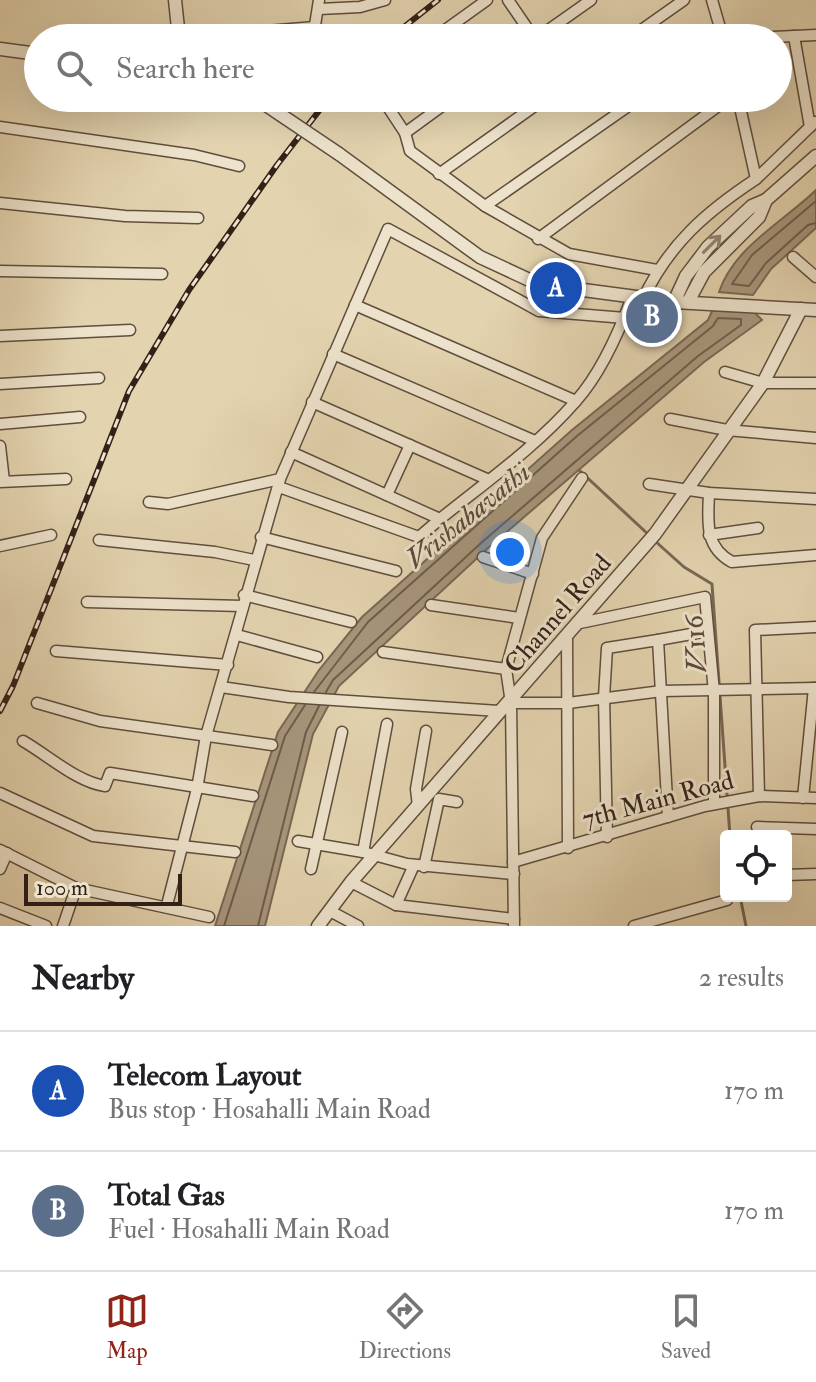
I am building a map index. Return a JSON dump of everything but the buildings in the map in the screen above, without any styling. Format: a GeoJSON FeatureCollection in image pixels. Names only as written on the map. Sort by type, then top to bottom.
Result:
{"type":"FeatureCollection","features":[{"type":"Feature","properties":{"kind":"street"},"geometry":{"type":"LineString","coordinates":[[175,0],[179,24]]}},
{"type":"Feature","properties":{"kind":"street"},"geometry":{"type":"LineString","coordinates":[[316,24],[319,4],[360,7],[385,0]]}},
{"type":"Feature","properties":{"kind":"street"},"geometry":{"type":"LineString","coordinates":[[454,24],[487,0]]}},
{"type":"Feature","properties":{"kind":"street"},"geometry":{"type":"LineString","coordinates":[[508,0],[526,24]]}},
{"type":"Feature","properties":{"kind":"street"},"geometry":{"type":"LineString","coordinates":[[556,24],[591,0]]}},
{"type":"Feature","properties":{"kind":"street"},"geometry":{"type":"LineString","coordinates":[[650,24],[684,0]]}},
{"type":"Feature","properties":{"kind":"street"},"geometry":{"type":"LineString","coordinates":[[712,0],[719,24]]}},
{"type":"Feature","properties":{"kind":"street"},"geometry":{"type":"LineString","coordinates":[[149,502],[168,504],[279,483],[419,537],[535,441],[576,401],[591,382],[638,298],[692,226],[756,179],[813,124],[794,36],[816,35]]}},
{"type":"Feature","properties":{"kind":"street"},"geometry":{"type":"LineString","coordinates":[[0,49],[24,52]]}},
{"type":"Feature","properties":{"kind":"street"},"geometry":{"type":"LineString","coordinates":[[277,112],[480,257],[507,272],[556,288],[685,302],[816,310]]}},
{"type":"Feature","properties":{"kind":"street"},"geometry":{"type":"LineString","coordinates":[[391,112],[405,133],[410,151],[485,206],[538,239],[569,254],[657,270]]}},
{"type":"Feature","properties":{"kind":"street"},"geometry":{"type":"LineString","coordinates":[[405,133],[434,112]]}},
{"type":"Feature","properties":{"kind":"street"},"geometry":{"type":"LineString","coordinates":[[439,174],[526,112]]}},
{"type":"Feature","properties":{"kind":"street"},"geometry":{"type":"LineString","coordinates":[[485,206],[620,112]]}},
{"type":"Feature","properties":{"kind":"street"},"geometry":{"type":"LineString","coordinates":[[538,239],[710,112]]}},
{"type":"Feature","properties":{"kind":"street"},"geometry":{"type":"LineString","coordinates":[[741,112],[756,179]]}},
{"type":"Feature","properties":{"kind":"street"},"geometry":{"type":"LineString","coordinates":[[0,127],[194,155],[239,166]]}},
{"type":"Feature","properties":{"kind":"street"},"geometry":{"type":"LineString","coordinates":[[685,302],[686,276],[708,247],[752,206],[766,200],[816,156]]}},
{"type":"Feature","properties":{"kind":"street"},"geometry":{"type":"LineString","coordinates":[[0,203],[125,216],[198,218]]}},
{"type":"Feature","properties":{"kind":"street"},"geometry":{"type":"LineString","coordinates":[[167,905],[197,789],[206,736],[237,635],[243,600],[261,537],[291,452],[388,229],[539,311],[625,318]]}},
{"type":"Feature","properties":{"kind":"street"},"geometry":{"type":"LineString","coordinates":[[793,257],[816,277]]}},
{"type":"Feature","properties":{"kind":"street"},"geometry":{"type":"LineString","coordinates":[[0,271],[162,274]]}},
{"type":"Feature","properties":{"kind":"street"},"geometry":{"type":"LineString","coordinates":[[355,305],[576,401]]}},
{"type":"Feature","properties":{"kind":"street","name":"Channel Road"},"geometry":{"type":"LineString","coordinates":[[318,926],[368,854],[418,806],[499,711],[511,703],[652,538],[763,383],[801,309]]}},
{"type":"Feature","properties":{"kind":"street"},"geometry":{"type":"LineString","coordinates":[[0,336],[130,330]]}},
{"type":"Feature","properties":{"kind":"street"},"geometry":{"type":"LineString","coordinates":[[333,354],[535,441]]}},
{"type":"Feature","properties":{"kind":"street"},"geometry":{"type":"LineString","coordinates":[[725,372],[763,383],[816,383]]}},
{"type":"Feature","properties":{"kind":"street"},"geometry":{"type":"LineString","coordinates":[[0,384],[99,378]]}},
{"type":"Feature","properties":{"kind":"street"},"geometry":{"type":"LineString","coordinates":[[312,402],[489,480]]}},
{"type":"Feature","properties":{"kind":"street"},"geometry":{"type":"LineString","coordinates":[[0,424],[80,417]]}},
{"type":"Feature","properties":{"kind":"street"},"geometry":{"type":"LineString","coordinates":[[670,419],[727,430],[816,438]]}},
{"type":"Feature","properties":{"kind":"street"},"geometry":{"type":"LineString","coordinates":[[387,495],[410,445]]}},
{"type":"Feature","properties":{"kind":"street"},"geometry":{"type":"LineString","coordinates":[[0,446],[2,482],[66,479]]}},
{"type":"Feature","properties":{"kind":"street"},"geometry":{"type":"LineString","coordinates":[[291,452],[440,519]]}},
{"type":"Feature","properties":{"kind":"street"},"geometry":{"type":"LineString","coordinates":[[351,882],[396,905],[514,923],[511,703],[506,669],[542,538],[582,478]]}},
{"type":"Feature","properties":{"kind":"street"},"geometry":{"type":"LineString","coordinates":[[649,484],[709,493],[816,499]]}},
{"type":"Feature","properties":{"kind":"street"},"geometry":{"type":"LineString","coordinates":[[709,493],[709,535],[716,551],[732,562],[816,555]]}},
{"type":"Feature","properties":{"kind":"street"},"geometry":{"type":"LineString","coordinates":[[709,535],[758,528]]}},
{"type":"Feature","properties":{"kind":"street"},"geometry":{"type":"LineString","coordinates":[[0,546],[51,535]]}},
{"type":"Feature","properties":{"kind":"street"},"geometry":{"type":"LineString","coordinates":[[261,537],[396,571]]}},
{"type":"Feature","properties":{"kind":"street"},"geometry":{"type":"LineString","coordinates":[[99,540],[215,552],[254,560]]}},
{"type":"Feature","properties":{"kind":"street"},"geometry":{"type":"LineString","coordinates":[[483,557],[533,574]]}},
{"type":"Feature","properties":{"kind":"street"},"geometry":{"type":"LineString","coordinates":[[580,623],[705,597],[718,692],[720,803]]}},
{"type":"Feature","properties":{"kind":"street"},"geometry":{"type":"LineString","coordinates":[[87,602],[243,600],[351,622]]}},
{"type":"Feature","properties":{"kind":"street"},"geometry":{"type":"LineString","coordinates":[[431,605],[519,618]]}},
{"type":"Feature","properties":{"kind":"street"},"geometry":{"type":"LineString","coordinates":[[759,796],[755,630],[816,627]]}},
{"type":"Feature","properties":{"kind":"street"},"geometry":{"type":"LineString","coordinates":[[607,837],[604,697],[607,648],[708,631]]}},
{"type":"Feature","properties":{"kind":"street"},"geometry":{"type":"LineString","coordinates":[[237,635],[317,657]]}},
{"type":"Feature","properties":{"kind":"street"},"geometry":{"type":"LineString","coordinates":[[567,637],[568,848]]}},
{"type":"Feature","properties":{"kind":"street"},"geometry":{"type":"LineString","coordinates":[[658,640],[668,817]]}},
{"type":"Feature","properties":{"kind":"street"},"geometry":{"type":"LineString","coordinates":[[56,651],[228,665]]}},
{"type":"Feature","properties":{"kind":"street"},"geometry":{"type":"LineString","coordinates":[[383,652],[506,669]]}},
{"type":"Feature","properties":{"kind":"street"},"geometry":{"type":"LineString","coordinates":[[221,687],[289,697],[335,697],[499,711]]}},
{"type":"Feature","properties":{"kind":"street"},"geometry":{"type":"LineString","coordinates":[[511,703],[568,703],[662,691],[815,688],[803,798]]}},
{"type":"Feature","properties":{"kind":"street"},"geometry":{"type":"LineString","coordinates":[[37,703],[100,721],[272,745]]}},
{"type":"Feature","properties":{"kind":"street"},"geometry":{"type":"LineString","coordinates":[[368,854],[387,724]]}},
{"type":"Feature","properties":{"kind":"street"},"geometry":{"type":"LineString","coordinates":[[418,806],[416,789],[426,731]]}},
{"type":"Feature","properties":{"kind":"street"},"geometry":{"type":"LineString","coordinates":[[311,869],[342,732]]}},
{"type":"Feature","properties":{"kind":"street"},"geometry":{"type":"LineString","coordinates":[[23,741],[75,772],[86,783],[105,786],[110,773],[253,796]]}},
{"type":"Feature","properties":{"kind":"street"},"geometry":{"type":"LineString","coordinates":[[0,793],[93,836],[235,852]]}},
{"type":"Feature","properties":{"kind":"street","name":"7th Main Road"},"geometry":{"type":"LineString","coordinates":[[513,862],[720,803],[759,796],[816,798]]}},
{"type":"Feature","properties":{"kind":"street"},"geometry":{"type":"LineString","coordinates":[[396,905],[419,866],[439,799],[457,802]]}},
{"type":"Feature","properties":{"kind":"street"},"geometry":{"type":"LineString","coordinates":[[757,827],[816,829]]}},
{"type":"Feature","properties":{"kind":"street"},"geometry":{"type":"LineString","coordinates":[[298,841],[419,866],[514,874]]}},
{"type":"Feature","properties":{"kind":"street"},"geometry":{"type":"LineString","coordinates":[[0,869],[3,852],[76,888],[167,905],[209,917]]}},
{"type":"Feature","properties":{"kind":"street"},"geometry":{"type":"LineString","coordinates":[[792,875],[816,874]]}},
{"type":"Feature","properties":{"kind":"street"},"geometry":{"type":"LineString","coordinates":[[63,926],[76,888]]}},
{"type":"Feature","properties":{"kind":"street"},"geometry":{"type":"LineString","coordinates":[[634,926],[720,902]]}},
{"type":"Feature","properties":{"kind":"street"},"geometry":{"type":"LineString","coordinates":[[0,908],[46,926]]}},
{"type":"Feature","properties":{"kind":"street"},"geometry":{"type":"LineString","coordinates":[[330,911],[355,925]]}},
{"type":"Feature","properties":{"kind":"water"},"geometry":{"type":"Polygon","coordinates":[[[816,190],[816,228],[771,269],[753,295],[719,292],[726,276],[748,248],[816,190]]]}},
{"type":"Feature","properties":{"kind":"water"},"geometry":{"type":"Polygon","coordinates":[[[713,309],[752,310],[762,320],[704,362],[487,549],[339,686],[313,734],[265,926],[215,926],[278,732],[319,670],[362,617],[572,430],[708,320],[713,309]]]}},
{"type":"Feature","properties":{"kind":"waterway","name":"V116"},"geometry":{"type":"LineString","coordinates":[[579,470],[650,536]]}},
{"type":"Feature","properties":{"kind":"waterway","name":"V116"},"geometry":{"type":"LineString","coordinates":[[655,541],[684,567],[712,584],[730,830]]}},
{"type":"Feature","properties":{"kind":"waterway","name":"V116"},"geometry":{"type":"LineString","coordinates":[[741,902],[746,926]]}},
{"type":"Feature","properties":{"kind":"railway"},"geometry":{"type":"LineString","coordinates":[[408,24],[438,0]]}},
{"type":"Feature","properties":{"kind":"railway"},"geometry":{"type":"LineString","coordinates":[[0,711],[13,686],[129,391],[189,290],[318,112]]}},
{"type":"Feature","properties":{"kind":"place","name":"Telecom Layout"},"geometry":{"type":"Point","coordinates":[556,288]}},
{"type":"Feature","properties":{"kind":"place","name":"Total Gas"},"geometry":{"type":"Point","coordinates":[652,317]}},
{"type":"Feature","properties":{"kind":"water label","name":"Vrishabavathi"},"geometry":{"type":"Point","coordinates":[468,516]}}]}
